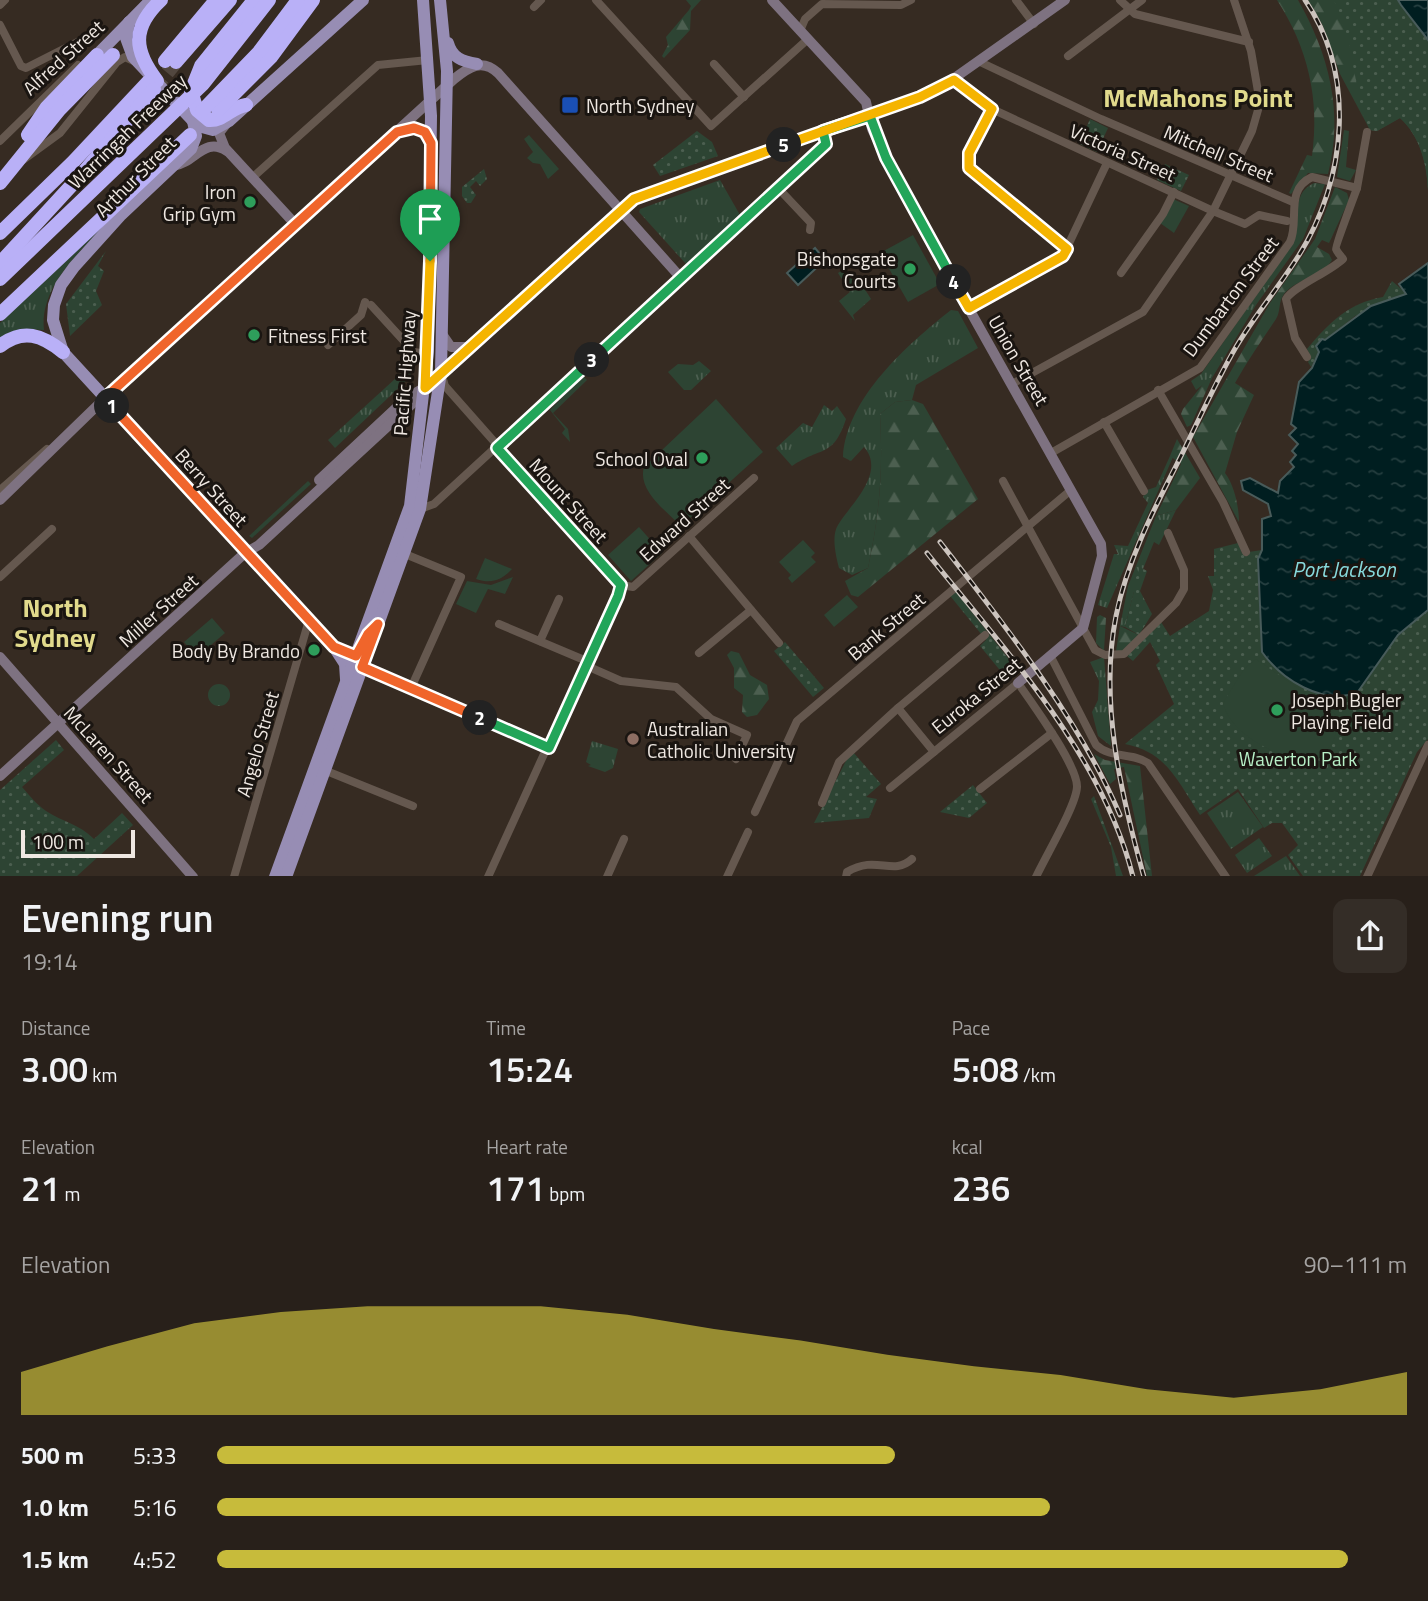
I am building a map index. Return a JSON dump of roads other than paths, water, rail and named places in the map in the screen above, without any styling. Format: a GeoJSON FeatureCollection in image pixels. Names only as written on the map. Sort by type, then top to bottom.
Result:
{"type":"FeatureCollection","features":[{"type":"Feature","properties":{"kind":"highway"},"geometry":{"type":"LineString","coordinates":[[153,84],[142,60],[135,57],[143,21],[161,0]]}},
{"type":"Feature","properties":{"kind":"highway"},"geometry":{"type":"LineString","coordinates":[[151,21],[174,0]]}},
{"type":"Feature","properties":{"kind":"highway","name":"Warringah Freeway"},"geometry":{"type":"LineString","coordinates":[[216,0],[171,62],[230,0]]}},
{"type":"Feature","properties":{"kind":"highway"},"geometry":{"type":"LineString","coordinates":[[199,121],[203,117],[191,96],[193,80],[216,40],[223,38],[254,0]]}},
{"type":"Feature","properties":{"kind":"highway","name":"Warringah Freeway"},"geometry":{"type":"LineString","coordinates":[[0,279],[203,84],[269,0]]}},
{"type":"Feature","properties":{"kind":"highway","name":"Warringah Freeway"},"geometry":{"type":"LineString","coordinates":[[0,288],[199,121],[247,40],[275,0]]}},
{"type":"Feature","properties":{"kind":"highway","name":"Warringah Freeway"},"geometry":{"type":"LineString","coordinates":[[0,303],[199,121],[265,45],[298,0]]}},
{"type":"Feature","properties":{"kind":"highway"},"geometry":{"type":"LineString","coordinates":[[0,314],[199,121],[271,57],[313,0]]}},
{"type":"Feature","properties":{"kind":"highway"},"geometry":{"type":"LineString","coordinates":[[1,179],[28,141],[47,107],[97,55]]}},
{"type":"Feature","properties":{"kind":"highway"},"geometry":{"type":"LineString","coordinates":[[28,141],[113,55]]}},
{"type":"Feature","properties":{"kind":"highway"},"geometry":{"type":"LineString","coordinates":[[199,121],[181,89],[186,76],[203,59]]}},
{"type":"Feature","properties":{"kind":"highway","name":"Warringah Freeway"},"geometry":{"type":"LineString","coordinates":[[0,233],[153,84]]}},
{"type":"Feature","properties":{"kind":"highway","name":"Warringah Freeway"},"geometry":{"type":"LineString","coordinates":[[0,262],[82,174],[153,84]]}},
{"type":"Feature","properties":{"kind":"highway"},"geometry":{"type":"LineString","coordinates":[[199,121],[236,106],[246,105]]}},
{"type":"Feature","properties":{"kind":"highway"},"geometry":{"type":"LineString","coordinates":[[0,239],[42,194]]}},
{"type":"Feature","properties":{"kind":"highway"},"geometry":{"type":"LineString","coordinates":[[0,346],[19,335],[32,335],[47,339],[63,352]]}},
{"type":"Feature","properties":{"kind":"main road","name":"Alfred Street"},"geometry":{"type":"LineString","coordinates":[[97,55],[150,0]]}},
{"type":"Feature","properties":{"kind":"main road"},"geometry":{"type":"LineString","coordinates":[[246,105],[360,0]]}},
{"type":"Feature","properties":{"kind":"main road","name":"Pacific Highway"},"geometry":{"type":"LineString","coordinates":[[285,874],[346,683],[359,662],[410,506],[425,388],[431,143],[423,0]]}},
{"type":"Feature","properties":{"kind":"main road","name":"Pacific Highway"},"geometry":{"type":"LineString","coordinates":[[434,0],[445,88]]}},
{"type":"Feature","properties":{"kind":"main road","name":"Pacific Highway"},"geometry":{"type":"LineString","coordinates":[[285,874],[324,770],[368,634],[378,624],[420,509],[441,372],[445,88],[444,33],[440,0]]}},
{"type":"Feature","properties":{"kind":"main road"},"geometry":{"type":"LineString","coordinates":[[130,22],[126,38],[135,57]]}},
{"type":"Feature","properties":{"kind":"main road"},"geometry":{"type":"LineString","coordinates":[[444,33],[454,56],[481,64]]}},
{"type":"Feature","properties":{"kind":"main road"},"geometry":{"type":"LineString","coordinates":[[153,84],[199,121]]}},
{"type":"Feature","properties":{"kind":"main road","name":"Arthur Street"},"geometry":{"type":"LineString","coordinates":[[63,352],[53,320],[54,305],[61,285],[100,238],[191,149],[199,121]]}},
{"type":"Feature","properties":{"kind":"main road","name":"Berry Street"},"geometry":{"type":"LineString","coordinates":[[63,352],[334,647],[345,664],[346,683]]}},
{"type":"Feature","properties":{"kind":"main road","name":"Berry Street"},"geometry":{"type":"LineString","coordinates":[[334,647],[359,662]]}},
{"type":"Feature","properties":{"kind":"street"},"geometry":{"type":"LineString","coordinates":[[0,5],[5,0]]}},
{"type":"Feature","properties":{"kind":"street"},"geometry":{"type":"LineString","coordinates":[[534,7],[541,0]]}},
{"type":"Feature","properties":{"kind":"street"},"geometry":{"type":"LineString","coordinates":[[596,0],[711,126],[744,97],[804,35],[805,19],[822,4],[901,5],[911,0]]}},
{"type":"Feature","properties":{"kind":"street","name":"Union Street"},"geometry":{"type":"LineString","coordinates":[[772,0],[866,102],[872,129],[900,186],[1102,547],[1083,628]]}},
{"type":"Feature","properties":{"kind":"street"},"geometry":{"type":"LineString","coordinates":[[1016,0],[1034,23]]}},
{"type":"Feature","properties":{"kind":"street","name":"Miller Street"},"geometry":{"type":"LineString","coordinates":[[0,776],[245,553],[252,542],[410,395],[425,388],[634,199],[658,188],[936,91],[1065,0]]}},
{"type":"Feature","properties":{"kind":"street"},"geometry":{"type":"LineString","coordinates":[[1119,0],[1128,10],[1249,42]]}},
{"type":"Feature","properties":{"kind":"street"},"geometry":{"type":"LineString","coordinates":[[1068,56],[1142,0]]}},
{"type":"Feature","properties":{"kind":"street"},"geometry":{"type":"LineString","coordinates":[[1012,384],[1143,312],[1213,211],[1252,131],[1260,103],[1249,42],[1234,0]]}},
{"type":"Feature","properties":{"kind":"street"},"geometry":{"type":"LineString","coordinates":[[0,25],[22,66],[26,68],[101,30]]}},
{"type":"Feature","properties":{"kind":"street","name":"Alfred Street"},"geometry":{"type":"LineString","coordinates":[[2,136],[89,55],[97,55]]}},
{"type":"Feature","properties":{"kind":"street"},"geometry":{"type":"LineString","coordinates":[[1,179],[60,133],[111,66],[122,58],[135,57]]}},
{"type":"Feature","properties":{"kind":"street"},"geometry":{"type":"LineString","coordinates":[[252,178],[377,65],[428,60]]}},
{"type":"Feature","properties":{"kind":"street","name":"Mitchell Street"},"geometry":{"type":"LineString","coordinates":[[980,62],[1293,202]]}},
{"type":"Feature","properties":{"kind":"street"},"geometry":{"type":"LineString","coordinates":[[0,500],[105,398],[430,101],[481,64],[498,73],[681,278]]}},
{"type":"Feature","properties":{"kind":"street"},"geometry":{"type":"LineString","coordinates":[[714,64],[744,97]]}},
{"type":"Feature","properties":{"kind":"street","name":"Victoria Street"},"geometry":{"type":"LineString","coordinates":[[954,80],[992,109],[1213,211],[1245,224],[1259,215],[1287,221]]}},
{"type":"Feature","properties":{"kind":"street"},"geometry":{"type":"LineString","coordinates":[[992,109],[967,161],[971,171],[1067,249]]}},
{"type":"Feature","properties":{"kind":"street"},"geometry":{"type":"LineString","coordinates":[[199,121],[218,134],[227,151],[296,225]]}},
{"type":"Feature","properties":{"kind":"street"},"geometry":{"type":"LineString","coordinates":[[397,132],[408,128],[419,129],[431,143]]}},
{"type":"Feature","properties":{"kind":"street"},"geometry":{"type":"LineString","coordinates":[[420,509],[434,504],[497,448],[826,144],[823,131]]}},
{"type":"Feature","properties":{"kind":"street"},"geometry":{"type":"LineString","coordinates":[[1307,357],[1295,338],[1286,299],[1292,291],[1328,273],[1343,258],[1336,251],[1335,244],[1349,216],[1357,188],[1367,132]]}},
{"type":"Feature","properties":{"kind":"street"},"geometry":{"type":"LineString","coordinates":[[173,166],[185,164],[205,147],[219,146],[227,151]]}},
{"type":"Feature","properties":{"kind":"street"},"geometry":{"type":"LineString","coordinates":[[969,308],[1063,256],[1107,163]]}},
{"type":"Feature","properties":{"kind":"street"},"geometry":{"type":"LineString","coordinates":[[1293,202],[1305,181],[1322,178],[1357,188]]}},
{"type":"Feature","properties":{"kind":"street"},"geometry":{"type":"LineString","coordinates":[[778,188],[811,223],[810,230]]}},
{"type":"Feature","properties":{"kind":"street"},"geometry":{"type":"LineString","coordinates":[[1121,273],[1163,214],[1174,192]]}},
{"type":"Feature","properties":{"kind":"street","name":"Dumbarton Street"},"geometry":{"type":"LineString","coordinates":[[1051,453],[1200,368],[1280,257],[1293,233],[1293,202]]}},
{"type":"Feature","properties":{"kind":"street"},"geometry":{"type":"LineString","coordinates":[[328,345],[361,315],[368,303],[414,352],[421,353]]}},
{"type":"Feature","properties":{"kind":"street"},"geometry":{"type":"LineString","coordinates":[[440,331],[451,346],[470,347]]}},
{"type":"Feature","properties":{"kind":"street","name":"Mount Street"},"geometry":{"type":"LineString","coordinates":[[441,372],[444,386],[621,585]]}},
{"type":"Feature","properties":{"kind":"street"},"geometry":{"type":"LineString","coordinates":[[1158,390],[1223,502],[1246,552]]}},
{"type":"Feature","properties":{"kind":"street"},"geometry":{"type":"LineString","coordinates":[[1104,422],[1144,491]]}},
{"type":"Feature","properties":{"kind":"street"},"geometry":{"type":"LineString","coordinates":[[0,490],[45,449],[53,448]]}},
{"type":"Feature","properties":{"kind":"street","name":"Edward Street"},"geometry":{"type":"LineString","coordinates":[[621,585],[633,587],[754,478]]}},
{"type":"Feature","properties":{"kind":"street"},"geometry":{"type":"LineString","coordinates":[[1003,481],[1097,652],[1105,655],[1122,656],[1176,603],[1184,589],[1184,570],[1168,533]]}},
{"type":"Feature","properties":{"kind":"street","name":"Bank Street"},"geometry":{"type":"LineString","coordinates":[[755,812],[797,721],[1071,490]]}},
{"type":"Feature","properties":{"kind":"street"},"geometry":{"type":"LineString","coordinates":[[0,577],[52,530]]}},
{"type":"Feature","properties":{"kind":"street"},"geometry":{"type":"LineString","coordinates":[[689,536],[779,643]]}},
{"type":"Feature","properties":{"kind":"street"},"geometry":{"type":"LineString","coordinates":[[405,554],[461,577],[411,688]]}},
{"type":"Feature","properties":{"kind":"street"},"geometry":{"type":"LineString","coordinates":[[488,876],[588,664],[621,585]]}},
{"type":"Feature","properties":{"kind":"street"},"geometry":{"type":"LineString","coordinates":[[540,642],[559,599]]}},
{"type":"Feature","properties":{"kind":"street"},"geometry":{"type":"LineString","coordinates":[[699,653],[751,610]]}},
{"type":"Feature","properties":{"kind":"street","name":"Angelo Street"},"geometry":{"type":"LineString","coordinates":[[234,876],[309,620]]}},
{"type":"Feature","properties":{"kind":"street"},"geometry":{"type":"LineString","coordinates":[[499,624],[621,681],[676,687],[711,719],[747,735],[736,759]]}},
{"type":"Feature","properties":{"kind":"street","name":"Euroka Street"},"geometry":{"type":"LineString","coordinates":[[890,788],[1083,628]]}},
{"type":"Feature","properties":{"kind":"street"},"geometry":{"type":"LineString","coordinates":[[821,803],[839,762],[985,635]]}},
{"type":"Feature","properties":{"kind":"street"},"geometry":{"type":"LineString","coordinates":[[1051,656],[1097,745],[1104,752],[1132,755],[1148,763],[1225,876]]}},
{"type":"Feature","properties":{"kind":"street","name":"McLaren Street"},"geometry":{"type":"LineString","coordinates":[[0,657],[193,876]]}},
{"type":"Feature","properties":{"kind":"street","name":"Berry Street"},"geometry":{"type":"LineString","coordinates":[[359,662],[411,688],[549,748]]}},
{"type":"Feature","properties":{"kind":"street"},"geometry":{"type":"LineString","coordinates":[[1018,683],[1052,733],[1076,777],[1077,790],[1036,876]]}},
{"type":"Feature","properties":{"kind":"street"},"geometry":{"type":"LineString","coordinates":[[898,708],[934,752]]}},
{"type":"Feature","properties":{"kind":"street"},"geometry":{"type":"LineString","coordinates":[[980,789],[1052,733]]}},
{"type":"Feature","properties":{"kind":"street"},"geometry":{"type":"LineString","coordinates":[[1367,876],[1427,750]]}},
{"type":"Feature","properties":{"kind":"street"},"geometry":{"type":"LineString","coordinates":[[324,770],[413,806]]}},
{"type":"Feature","properties":{"kind":"street"},"geometry":{"type":"LineString","coordinates":[[727,876],[748,832]]}},
{"type":"Feature","properties":{"kind":"street"},"geometry":{"type":"LineString","coordinates":[[607,876],[624,838]]}},
{"type":"Feature","properties":{"kind":"street"},"geometry":{"type":"LineString","coordinates":[[846,876],[847,872],[859,864],[894,871],[905,868],[912,859]]}},
{"type":"Feature","properties":{"kind":"water"},"geometry":{"type":"Polygon","coordinates":[[[1398,0],[1428,0],[1428,40],[1401,5],[1398,0]]]}},
{"type":"Feature","properties":{"kind":"water"},"geometry":{"type":"Polygon","coordinates":[[[815,248],[825,260],[798,285],[787,273],[815,248]]]}},
{"type":"Feature","properties":{"kind":"water","name":"Port Jackson"},"geometry":{"type":"Polygon","coordinates":[[[1428,263],[1428,610],[1398,635],[1357,693],[1330,696],[1317,693],[1280,672],[1262,652],[1258,559],[1262,550],[1262,519],[1271,516],[1268,504],[1243,490],[1241,481],[1250,478],[1278,493],[1280,481],[1294,467],[1290,462],[1296,455],[1292,451],[1298,444],[1289,435],[1296,428],[1291,424],[1299,382],[1312,368],[1319,352],[1316,346],[1322,339],[1325,340],[1371,306],[1406,294],[1399,284],[1428,263]]]}},
{"type":"Feature","properties":{"kind":"tunnel"},"geometry":{"type":"LineString","coordinates":[[154,89],[176,62]]}},
{"type":"Feature","properties":{"kind":"railway"},"geometry":{"type":"LineString","coordinates":[[1144,876],[1121,781],[1111,714],[1111,648],[1116,616],[1127,575],[1160,497],[1228,361],[1299,255],[1315,226],[1327,194],[1339,128],[1338,94],[1333,61],[1322,30],[1305,0]]}},
{"type":"Feature","properties":{"kind":"railway"},"geometry":{"type":"LineString","coordinates":[[940,542],[1017,643],[1064,711],[1104,780],[1120,815]]}},
{"type":"Feature","properties":{"kind":"railway"},"geometry":{"type":"LineString","coordinates":[[927,553],[1018,665],[1075,746],[1099,788],[1119,832],[1133,876]]}},
{"type":"Feature","properties":{"kind":"place","name":"North Sydney"},"geometry":{"type":"Point","coordinates":[570,105]}},
{"type":"Feature","properties":{"kind":"place","name":"Iron Grip Gym"},"geometry":{"type":"Point","coordinates":[250,202]}},
{"type":"Feature","properties":{"kind":"place","name":"Bishopsgate Courts"},"geometry":{"type":"Point","coordinates":[910,269]}},
{"type":"Feature","properties":{"kind":"place","name":"Fitness First"},"geometry":{"type":"Point","coordinates":[254,335]}},
{"type":"Feature","properties":{"kind":"place","name":"School Oval"},"geometry":{"type":"Point","coordinates":[702,458]}},
{"type":"Feature","properties":{"kind":"place","name":"Body By Brando"},"geometry":{"type":"Point","coordinates":[314,650]}},
{"type":"Feature","properties":{"kind":"place","name":"Joseph Bugler Playing Field"},"geometry":{"type":"Point","coordinates":[1277,710]}},
{"type":"Feature","properties":{"kind":"place","name":"Australian Catholic University"},"geometry":{"type":"Point","coordinates":[633,739]}},
{"type":"Feature","properties":{"kind":"district","name":"McMahons Point"},"geometry":{"type":"Point","coordinates":[1198,97]}},
{"type":"Feature","properties":{"kind":"district","name":"North Sydney"},"geometry":{"type":"Point","coordinates":[55,622]}},
{"type":"Feature","properties":{"kind":"park label","name":"Waverton Park"},"geometry":{"type":"Point","coordinates":[1298,758]}}]}
